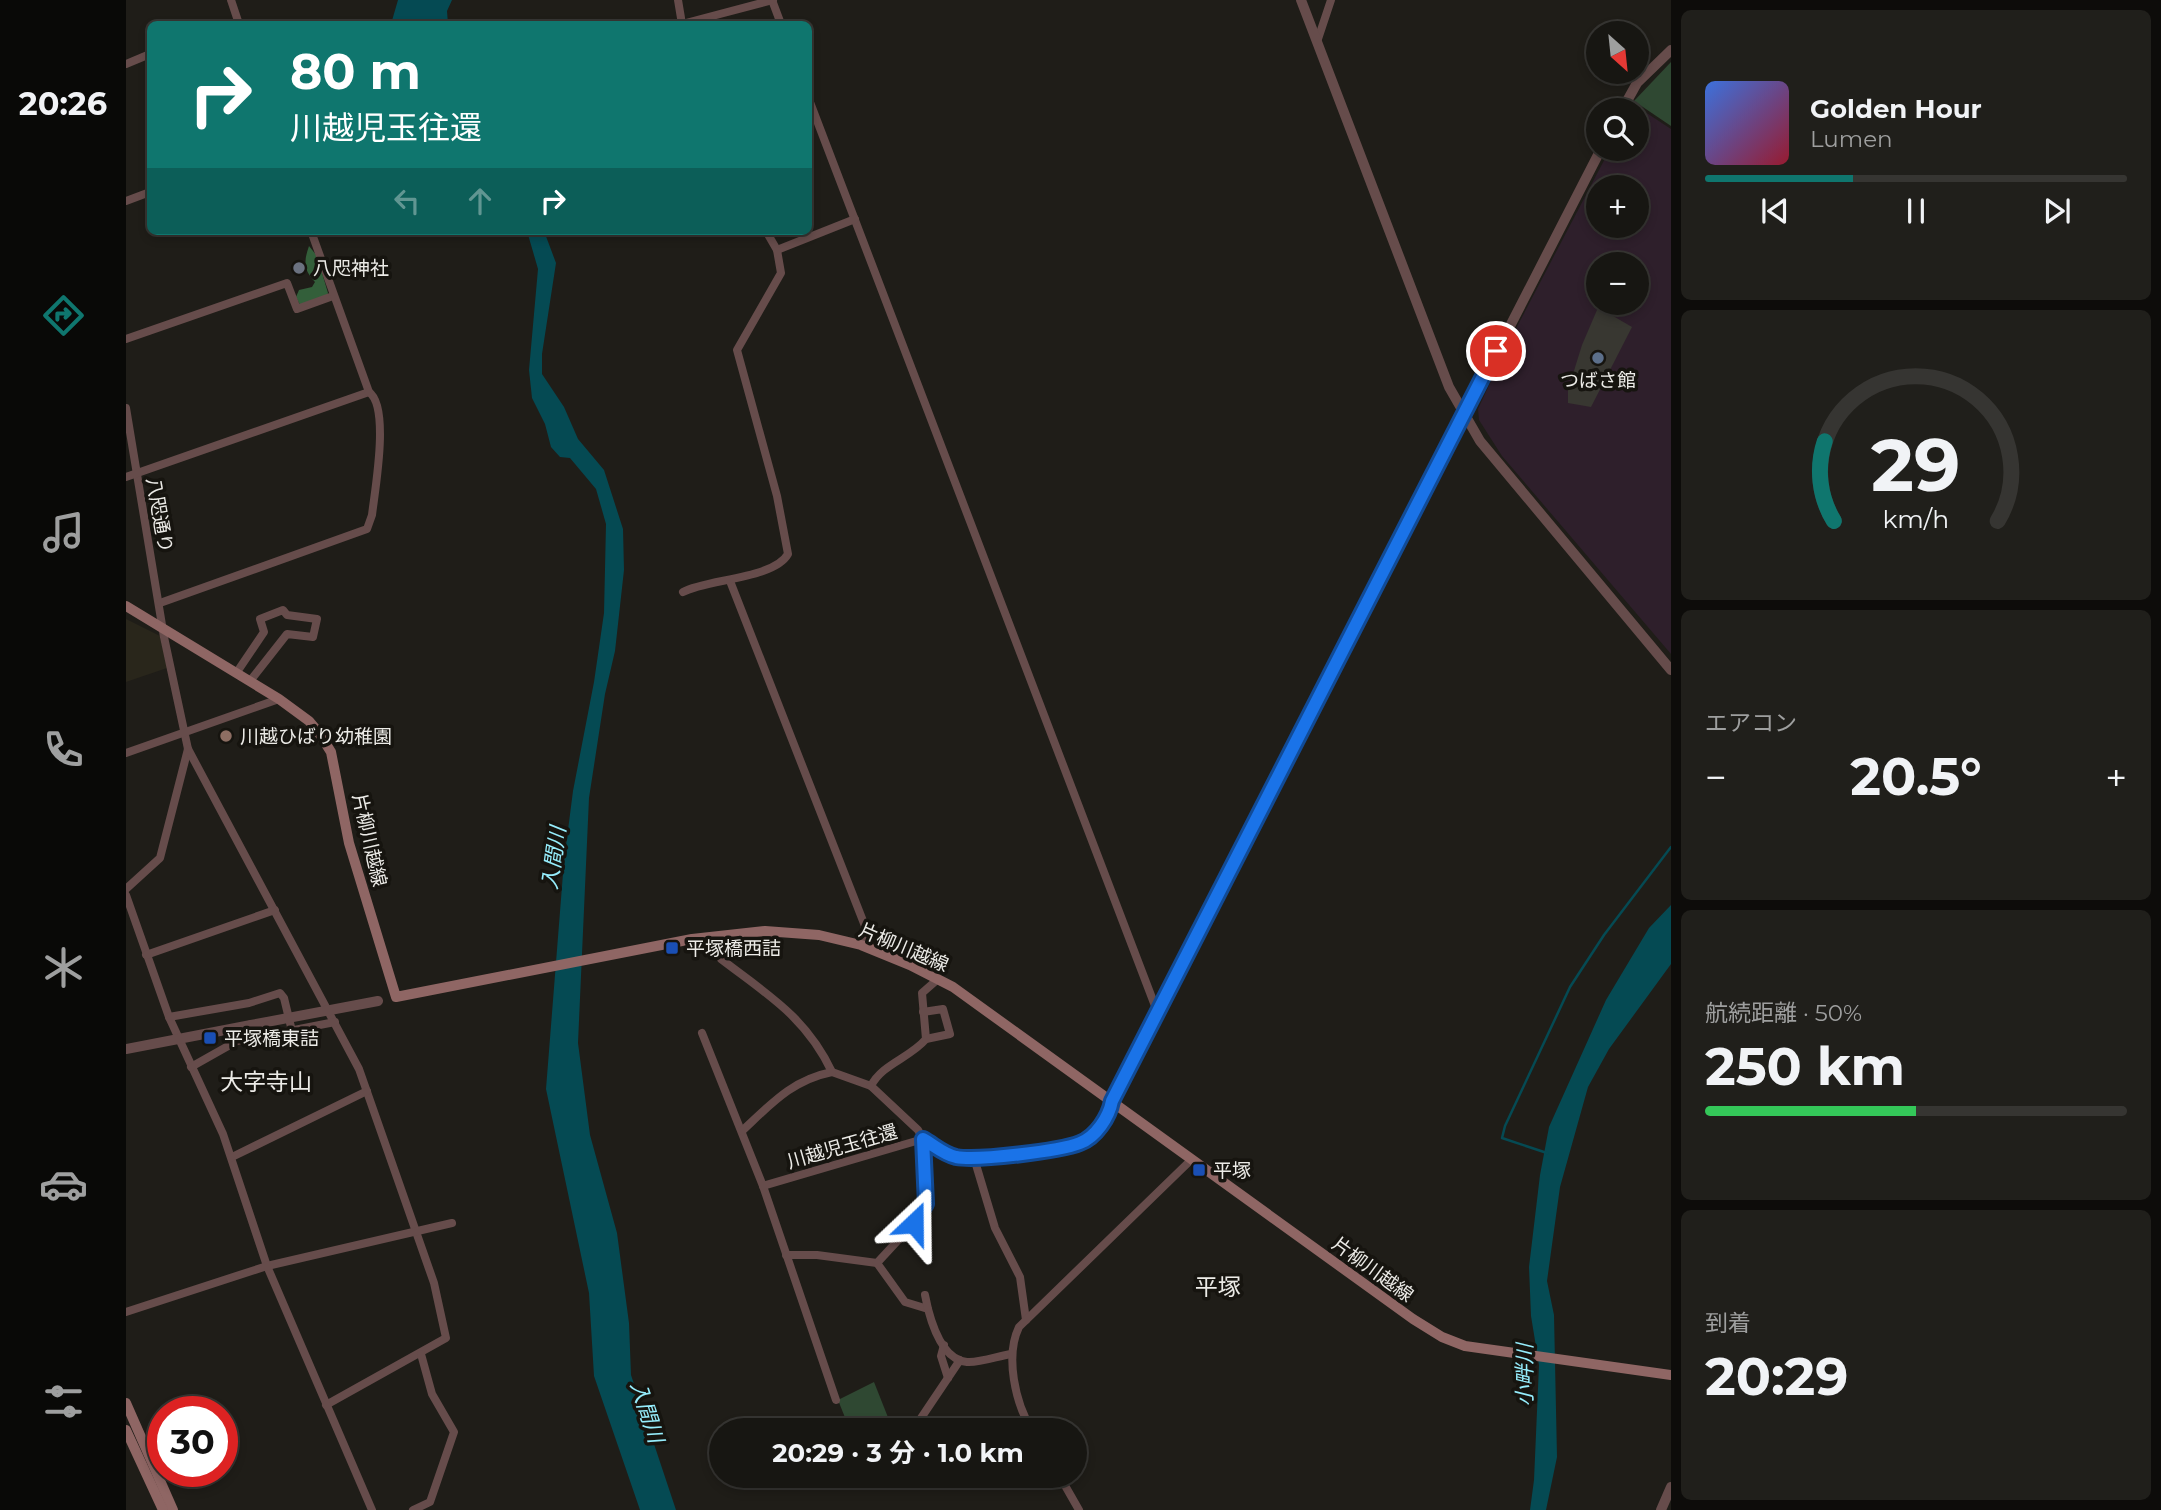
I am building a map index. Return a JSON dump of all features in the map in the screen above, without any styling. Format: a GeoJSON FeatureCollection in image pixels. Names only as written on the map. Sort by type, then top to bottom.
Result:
{"type":"FeatureCollection","features":[{"type":"Feature","properties":{"kind":"main road","name":"片柳川越線"},"geometry":{"type":"LineString","coordinates":[[126,606],[279,699],[309,721],[331,752],[349,843],[396,997],[711,935],[765,931],[819,935],[860,945],[938,979],[1428,1329],[1465,1346],[1669,1372]]}},
{"type":"Feature","properties":{"kind":"main road"},"geometry":{"type":"LineString","coordinates":[[126,1403],[173,1510]]}},
{"type":"Feature","properties":{"kind":"main road"},"geometry":{"type":"LineString","coordinates":[[126,1430],[163,1510]]}},
{"type":"Feature","properties":{"kind":"street"},"geometry":{"type":"LineString","coordinates":[[231,0],[235,21]]}},
{"type":"Feature","properties":{"kind":"street"},"geometry":{"type":"LineString","coordinates":[[678,0],[682,21]]}},
{"type":"Feature","properties":{"kind":"street"},"geometry":{"type":"LineString","coordinates":[[693,21],[772,0],[780,21]]}},
{"type":"Feature","properties":{"kind":"street"},"geometry":{"type":"LineString","coordinates":[[1301,0],[1449,387],[1480,441],[1671,670]]}},
{"type":"Feature","properties":{"kind":"street"},"geometry":{"type":"LineString","coordinates":[[1317,42],[1331,0]]}},
{"type":"Feature","properties":{"kind":"street"},"geometry":{"type":"LineString","coordinates":[[1629,98],[1637,83],[1671,50]]}},
{"type":"Feature","properties":{"kind":"street"},"geometry":{"type":"LineString","coordinates":[[126,64],[147,55]]}},
{"type":"Feature","properties":{"kind":"street"},"geometry":{"type":"LineString","coordinates":[[812,107],[1157,1011]]}},
{"type":"Feature","properties":{"kind":"street"},"geometry":{"type":"LineString","coordinates":[[1112,1101],[1463,412],[1595,161]]}},
{"type":"Feature","properties":{"kind":"street"},"geometry":{"type":"LineString","coordinates":[[126,201],[147,193]]}},
{"type":"Feature","properties":{"kind":"street"},"geometry":{"type":"LineString","coordinates":[[777,250],[855,219]]}},
{"type":"Feature","properties":{"kind":"street"},"geometry":{"type":"LineString","coordinates":[[160,603],[367,529],[372,516],[380,418],[377,401],[369,392],[312,235]]}},
{"type":"Feature","properties":{"kind":"street"},"geometry":{"type":"LineString","coordinates":[[683,592],[730,581],[780,562],[786,559],[789,550],[737,350],[781,273],[777,250],[768,235]]}},
{"type":"Feature","properties":{"kind":"street"},"geometry":{"type":"LineString","coordinates":[[126,339],[287,283],[297,309],[333,296]]}},
{"type":"Feature","properties":{"kind":"street"},"geometry":{"type":"LineString","coordinates":[[126,477],[369,392]]}},
{"type":"Feature","properties":{"kind":"street","name":"八咫通り"},"geometry":{"type":"LineString","coordinates":[[126,408],[183,733],[188,749],[335,1022],[367,1091],[434,1283],[446,1338],[421,1354]]}},
{"type":"Feature","properties":{"kind":"street"},"geometry":{"type":"LineString","coordinates":[[730,581],[864,926],[865,935],[860,945]]}},
{"type":"Feature","properties":{"kind":"street"},"geometry":{"type":"LineString","coordinates":[[237,672],[264,632],[260,619],[283,610],[287,615],[317,619],[313,637],[287,634],[250,681]]}},
{"type":"Feature","properties":{"kind":"street"},"geometry":{"type":"LineString","coordinates":[[126,754],[279,699]]}},
{"type":"Feature","properties":{"kind":"street"},"geometry":{"type":"LineString","coordinates":[[126,889],[160,858],[188,749]]}},
{"type":"Feature","properties":{"kind":"street"},"geometry":{"type":"LineString","coordinates":[[126,895],[169,1017],[215,1114],[232,1157],[267,1266],[372,1510]]}},
{"type":"Feature","properties":{"kind":"street"},"geometry":{"type":"LineString","coordinates":[[146,955],[275,910]]}},
{"type":"Feature","properties":{"kind":"street"},"geometry":{"type":"LineString","coordinates":[[721,959],[769,995],[808,1030],[821,1048],[832,1072]]}},
{"type":"Feature","properties":{"kind":"street"},"geometry":{"type":"LineString","coordinates":[[926,1039],[922,993],[938,979]]}},
{"type":"Feature","properties":{"kind":"street"},"geometry":{"type":"LineString","coordinates":[[169,1017],[248,1003],[280,993],[284,998],[292,1031]]}},
{"type":"Feature","properties":{"kind":"street"},"geometry":{"type":"LineString","coordinates":[[126,1049],[396,997]]}},
{"type":"Feature","properties":{"kind":"street"},"geometry":{"type":"LineString","coordinates":[[871,1086],[877,1075],[912,1054],[926,1039],[950,1034],[943,1009],[923,1013]]}},
{"type":"Feature","properties":{"kind":"street"},"geometry":{"type":"LineString","coordinates":[[191,1067],[237,1041],[335,1022]]}},
{"type":"Feature","properties":{"kind":"street"},"geometry":{"type":"LineString","coordinates":[[702,1033],[763,1186],[836,1400]]}},
{"type":"Feature","properties":{"kind":"street"},"geometry":{"type":"LineString","coordinates":[[742,1131],[792,1087],[832,1072],[871,1086],[913,1124],[923,1139],[926,1204],[913,1224],[877,1262],[849,1261],[817,1255],[786,1255]]}},
{"type":"Feature","properties":{"kind":"street"},"geometry":{"type":"LineString","coordinates":[[232,1157],[367,1091]]}},
{"type":"Feature","properties":{"kind":"street","name":"川越児玉往還"},"geometry":{"type":"LineString","coordinates":[[763,1186],[923,1139],[945,1153],[974,1158],[1080,1143],[1096,1131],[1110,1112],[1112,1101]]}},
{"type":"Feature","properties":{"kind":"street"},"geometry":{"type":"LineString","coordinates":[[974,1158],[995,1228],[1018,1270],[1026,1320]]}},
{"type":"Feature","properties":{"kind":"street"},"geometry":{"type":"LineString","coordinates":[[1025,1418],[1011,1354],[1012,1341],[1018,1327],[1192,1159]]}},
{"type":"Feature","properties":{"kind":"street"},"geometry":{"type":"LineString","coordinates":[[126,1312],[267,1266],[452,1223]]}},
{"type":"Feature","properties":{"kind":"street"},"geometry":{"type":"LineString","coordinates":[[877,1262],[905,1302],[928,1310]]}},
{"type":"Feature","properties":{"kind":"street"},"geometry":{"type":"LineString","coordinates":[[925,1295],[935,1331],[944,1345],[960,1360],[969,1363],[1011,1354]]}},
{"type":"Feature","properties":{"kind":"street"},"geometry":{"type":"LineString","coordinates":[[944,1345],[941,1356],[948,1378]]}},
{"type":"Feature","properties":{"kind":"street"},"geometry":{"type":"LineString","coordinates":[[326,1405],[421,1354],[432,1394],[454,1432],[430,1502],[412,1510]]}},
{"type":"Feature","properties":{"kind":"street"},"geometry":{"type":"LineString","coordinates":[[921,1418],[960,1360]]}},
{"type":"Feature","properties":{"kind":"street"},"geometry":{"type":"LineString","coordinates":[[1661,1510],[1671,1487]]}},
{"type":"Feature","properties":{"kind":"street"},"geometry":{"type":"LineString","coordinates":[[1066,1488],[1079,1510]]}},
{"type":"Feature","properties":{"kind":"shaded area"},"geometry":{"type":"Polygon","coordinates":[[[1649,115],[1671,129],[1671,654],[1502,456],[1479,420],[1478,409],[1510,340],[1586,195],[1586,238],[1649,238],[1649,175],[1596,175],[1604,161],[1649,161],[1649,115]]]}},
{"type":"Feature","properties":{"kind":"shaded area"},"geometry":{"type":"Polygon","coordinates":[[[126,619],[160,636],[167,668],[126,682],[126,619]]]}},
{"type":"Feature","properties":{"kind":"green space"},"geometry":{"type":"Polygon","coordinates":[[[1671,62],[1671,126],[1649,111],[1649,98],[1637,98],[1671,62]]]}},
{"type":"Feature","properties":{"kind":"green space"},"geometry":{"type":"Polygon","coordinates":[[[309,246],[317,256],[328,293],[327,296],[300,305],[296,297],[299,290],[312,287],[315,282],[306,265],[309,246]]]}},
{"type":"Feature","properties":{"kind":"green space"},"geometry":{"type":"Polygon","coordinates":[[[874,1382],[888,1418],[845,1418],[838,1400],[874,1382]]]}},
{"type":"Feature","properties":{"kind":"water"},"geometry":{"type":"Polygon","coordinates":[[[398,0],[452,0],[447,11],[448,21],[392,21],[398,0]]]}},
{"type":"Feature","properties":{"kind":"water"},"geometry":{"type":"Polygon","coordinates":[[[528,235],[546,235],[556,263],[542,354],[542,374],[564,407],[578,439],[604,470],[623,529],[624,570],[615,651],[605,694],[589,798],[578,1043],[590,1135],[617,1233],[629,1323],[631,1375],[676,1510],[640,1510],[594,1376],[589,1293],[546,1089],[564,861],[573,791],[604,613],[606,524],[596,489],[570,458],[560,457],[551,447],[545,424],[532,398],[529,370],[538,269],[528,235]]]}},
{"type":"Feature","properties":{"kind":"water"},"geometry":{"type":"Polygon","coordinates":[[[1671,905],[1671,964],[1609,1049],[1588,1087],[1560,1187],[1547,1281],[1554,1315],[1557,1457],[1546,1510],[1530,1510],[1534,1480],[1539,1365],[1531,1316],[1529,1267],[1540,1175],[1549,1127],[1606,1000],[1649,928],[1671,905]]]}},
{"type":"Feature","properties":{"kind":"building","name":"つばさ館"},"geometry":{"type":"Polygon","coordinates":[[[1595,315],[1611,315],[1632,327],[1591,407],[1568,403],[1568,390],[1595,315]]]}},
{"type":"Feature","properties":{"kind":"waterway"},"geometry":{"type":"LineString","coordinates":[[1547,1153],[1502,1138],[1505,1126],[1570,987],[1604,935],[1671,847]]}},
{"type":"Feature","properties":{"kind":"place","name":"八咫神社"},"geometry":{"type":"Point","coordinates":[299,268]}},
{"type":"Feature","properties":{"kind":"place","name":"つばさ館"},"geometry":{"type":"Point","coordinates":[1598,358]}},
{"type":"Feature","properties":{"kind":"place","name":"川越ひばり幼稚園"},"geometry":{"type":"Point","coordinates":[226,736]}},
{"type":"Feature","properties":{"kind":"place","name":"平塚橋西詰"},"geometry":{"type":"Point","coordinates":[672,948]}},
{"type":"Feature","properties":{"kind":"place","name":"平塚橋東詰"},"geometry":{"type":"Point","coordinates":[210,1038]}},
{"type":"Feature","properties":{"kind":"place","name":"平塚"},"geometry":{"type":"Point","coordinates":[1199,1170]}},
{"type":"Feature","properties":{"kind":"district","name":"大字寺山"},"geometry":{"type":"Point","coordinates":[266,1082]}},
{"type":"Feature","properties":{"kind":"district","name":"平塚"},"geometry":{"type":"Point","coordinates":[1218,1287]}},
{"type":"Feature","properties":{"kind":"route"},"geometry":{"type":"LineString","coordinates":[[914,1223],[926,1204],[927,1195],[923,1139],[945,1153],[964,1158],[1035,1151],[1080,1143],[1090,1138],[1110,1112],[1112,1101],[1234,859],[1496,351]]}},
{"type":"Feature","properties":{"kind":"water label","name":"入間川"},"geometry":{"type":"Point","coordinates":[554,858]}},
{"type":"Feature","properties":{"kind":"water label","name":"小畔川"},"geometry":{"type":"Point","coordinates":[1525,1375]}},
{"type":"Feature","properties":{"kind":"water label","name":"入間川"},"geometry":{"type":"Point","coordinates":[647,1412]}}]}
